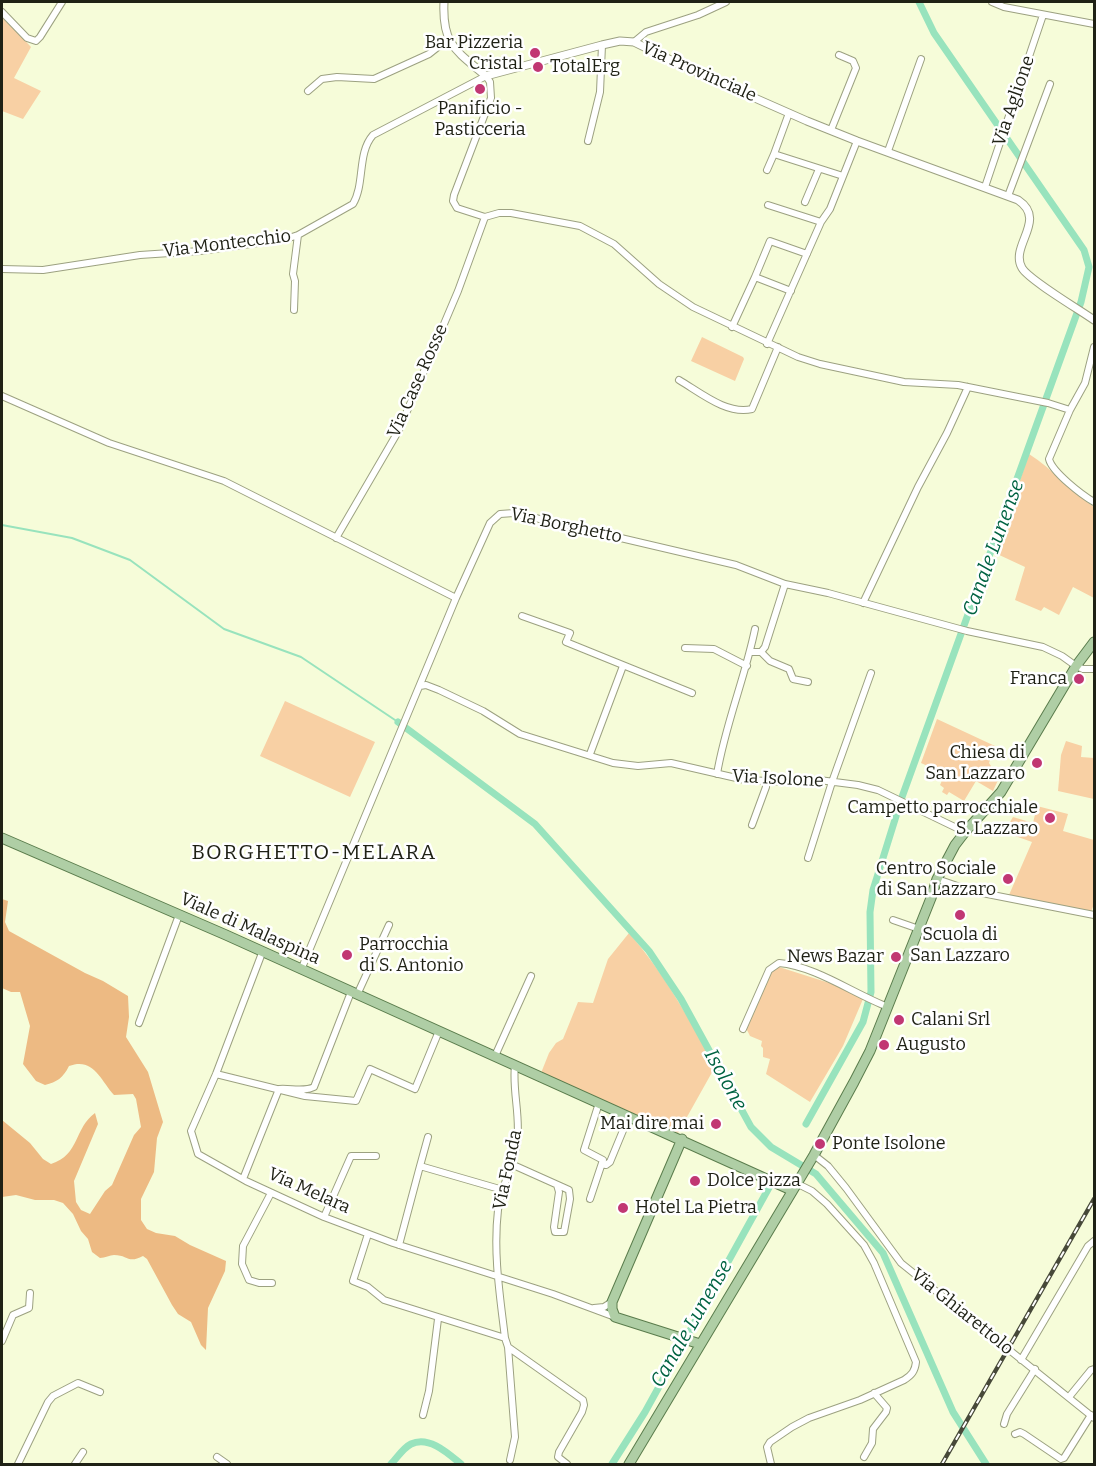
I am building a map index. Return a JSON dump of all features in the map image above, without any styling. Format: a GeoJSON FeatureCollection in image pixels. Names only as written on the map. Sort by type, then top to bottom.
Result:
{"type":"FeatureCollection","features":[{"type":"Feature","properties":{"kind":"main road"},"geometry":{"type":"LineString","coordinates":[[629,1464],[695,1342],[812,1157],[870,1051],[946,859],[964,832],[1002,792],[1076,666],[1095,642]]}},
{"type":"Feature","properties":{"kind":"main road","name":"Viale di Malaspina"},"geometry":{"type":"LineString","coordinates":[[2,838],[773,1180],[795,1185]]}},
{"type":"Feature","properties":{"kind":"main road"},"geometry":{"type":"LineString","coordinates":[[615,1317],[612,1302],[682,1139]]}},
{"type":"Feature","properties":{"kind":"main road","name":"Via Melara"},"geometry":{"type":"LineString","coordinates":[[615,1317],[695,1342]]}},
{"type":"Feature","properties":{"kind":"street"},"geometry":{"type":"LineString","coordinates":[[2,12],[27,38],[36,41],[62,2]]}},
{"type":"Feature","properties":{"kind":"street"},"geometry":{"type":"LineString","coordinates":[[444,2],[443,23],[448,39],[490,82],[491,98],[453,198],[459,210],[485,217],[499,213],[511,213],[580,226],[614,244],[659,284],[693,307],[798,357],[904,382],[968,387],[1045,402],[1070,410]]}},
{"type":"Feature","properties":{"kind":"street"},"geometry":{"type":"LineString","coordinates":[[634,42],[646,32],[698,15],[726,2]]}},
{"type":"Feature","properties":{"kind":"street"},"geometry":{"type":"LineString","coordinates":[[992,2],[998,6],[1095,24]]}},
{"type":"Feature","properties":{"kind":"street","name":"Via Aglione"},"geometry":{"type":"LineString","coordinates":[[985,187],[1043,15]]}},
{"type":"Feature","properties":{"kind":"street"},"geometry":{"type":"LineString","coordinates":[[308,91],[322,79],[337,77],[374,79],[429,54],[448,39]]}},
{"type":"Feature","properties":{"kind":"street","name":"Via Provinciale"},"geometry":{"type":"LineString","coordinates":[[486,76],[602,45],[620,41],[634,42],[689,69],[856,141],[985,187],[1025,205],[1029,210],[1029,225],[1020,257],[1021,267],[1026,273],[1095,320]]}},
{"type":"Feature","properties":{"kind":"street"},"geometry":{"type":"LineString","coordinates":[[588,141],[600,92],[602,45]]}},
{"type":"Feature","properties":{"kind":"street"},"geometry":{"type":"LineString","coordinates":[[831,130],[856,68],[853,61],[839,55]]}},
{"type":"Feature","properties":{"kind":"street"},"geometry":{"type":"LineString","coordinates":[[888,152],[921,59]]}},
{"type":"Feature","properties":{"kind":"street","name":"Via Montecchio"},"geometry":{"type":"LineString","coordinates":[[2,269],[43,270],[140,255],[200,251],[262,243],[298,235],[353,204],[357,195],[366,147],[373,135],[486,76]]}},
{"type":"Feature","properties":{"kind":"street"},"geometry":{"type":"LineString","coordinates":[[1008,196],[1050,84]]}},
{"type":"Feature","properties":{"kind":"street"},"geometry":{"type":"LineString","coordinates":[[767,170],[789,113]]}},
{"type":"Feature","properties":{"kind":"street"},"geometry":{"type":"LineString","coordinates":[[767,344],[821,222],[830,209],[856,141]]}},
{"type":"Feature","properties":{"kind":"street"},"geometry":{"type":"LineString","coordinates":[[774,154],[843,176]]}},
{"type":"Feature","properties":{"kind":"street"},"geometry":{"type":"LineString","coordinates":[[805,202],[819,169]]}},
{"type":"Feature","properties":{"kind":"street"},"geometry":{"type":"LineString","coordinates":[[768,205],[821,222]]}},
{"type":"Feature","properties":{"kind":"street","name":"Via Case Rosse"},"geometry":{"type":"LineString","coordinates":[[336,538],[399,430],[458,291],[485,217]]}},
{"type":"Feature","properties":{"kind":"street"},"geometry":{"type":"LineString","coordinates":[[294,310],[294,274],[298,235]]}},
{"type":"Feature","properties":{"kind":"street"},"geometry":{"type":"LineString","coordinates":[[732,327],[770,241],[807,254]]}},
{"type":"Feature","properties":{"kind":"street"},"geometry":{"type":"LineString","coordinates":[[755,277],[791,291]]}},
{"type":"Feature","properties":{"kind":"street"},"geometry":{"type":"LineString","coordinates":[[679,380],[732,410],[742,412],[752,409],[778,347]]}},
{"type":"Feature","properties":{"kind":"street"},"geometry":{"type":"LineString","coordinates":[[1095,347],[1085,383],[1050,453],[1049,462],[1078,490],[1095,502]]}},
{"type":"Feature","properties":{"kind":"street"},"geometry":{"type":"LineString","coordinates":[[863,603],[968,387]]}},
{"type":"Feature","properties":{"kind":"street"},"geometry":{"type":"LineString","coordinates":[[2,396],[109,443],[224,482],[456,598]]}},
{"type":"Feature","properties":{"kind":"street","name":"Via Borghetto"},"geometry":{"type":"LineString","coordinates":[[301,970],[456,598],[490,523],[496,516],[507,512],[726,562],[785,584],[964,630],[1043,647],[1076,666]]}},
{"type":"Feature","properties":{"kind":"street"},"geometry":{"type":"LineString","coordinates":[[761,652],[765,647],[785,584]]}},
{"type":"Feature","properties":{"kind":"street"},"geometry":{"type":"LineString","coordinates":[[522,616],[570,633],[566,642],[692,693]]}},
{"type":"Feature","properties":{"kind":"street"},"geometry":{"type":"LineString","coordinates":[[717,774],[720,754],[747,666],[754,629]]}},
{"type":"Feature","properties":{"kind":"street"},"geometry":{"type":"LineString","coordinates":[[685,648],[714,649],[747,666]]}},
{"type":"Feature","properties":{"kind":"street"},"geometry":{"type":"LineString","coordinates":[[750,652],[761,652],[770,661],[789,669],[793,679],[808,682]]}},
{"type":"Feature","properties":{"kind":"street"},"geometry":{"type":"LineString","coordinates":[[590,754],[623,666]]}},
{"type":"Feature","properties":{"kind":"street"},"geometry":{"type":"LineString","coordinates":[[1076,666],[1083,669],[1095,669]]}},
{"type":"Feature","properties":{"kind":"street"},"geometry":{"type":"LineString","coordinates":[[808,858],[871,673]]}},
{"type":"Feature","properties":{"kind":"street","name":"Via Isolone"},"geometry":{"type":"LineString","coordinates":[[420,686],[439,690],[483,711],[520,734],[613,763],[628,765],[671,763],[745,780],[766,782],[832,782],[858,785],[879,790],[964,832]]}},
{"type":"Feature","properties":{"kind":"street"},"geometry":{"type":"LineString","coordinates":[[752,825],[766,788],[766,782]]}},
{"type":"Feature","properties":{"kind":"street"},"geometry":{"type":"LineString","coordinates":[[937,879],[972,891],[1095,915]]}},
{"type":"Feature","properties":{"kind":"street"},"geometry":{"type":"LineString","coordinates":[[139,1023],[179,915]]}},
{"type":"Feature","properties":{"kind":"street"},"geometry":{"type":"LineString","coordinates":[[893,920],[919,929]]}},
{"type":"Feature","properties":{"kind":"street"},"geometry":{"type":"LineString","coordinates":[[279,1089],[309,1090],[314,1087],[354,994],[389,925]]}},
{"type":"Feature","properties":{"kind":"street","name":"Via Melara"},"geometry":{"type":"LineString","coordinates":[[262,953],[216,1074],[191,1131],[198,1154],[243,1179],[324,1217],[399,1245],[498,1276],[615,1317]]}},
{"type":"Feature","properties":{"kind":"street"},"geometry":{"type":"LineString","coordinates":[[743,1029],[769,970],[779,963],[813,973],[853,989],[874,1002],[888,1007]]}},
{"type":"Feature","properties":{"kind":"street"},"geometry":{"type":"LineString","coordinates":[[495,1056],[531,976]]}},
{"type":"Feature","properties":{"kind":"street"},"geometry":{"type":"LineString","coordinates":[[216,1074],[304,1096],[356,1101],[370,1070],[414,1089],[438,1031]]}},
{"type":"Feature","properties":{"kind":"street","name":"Via Fonda"},"geometry":{"type":"LineString","coordinates":[[510,1460],[515,1437],[508,1347],[498,1276],[497,1226],[503,1190],[517,1143],[515,1065]]}},
{"type":"Feature","properties":{"kind":"street"},"geometry":{"type":"LineString","coordinates":[[243,1179],[279,1089]]}},
{"type":"Feature","properties":{"kind":"street"},"geometry":{"type":"LineString","coordinates":[[590,1199],[603,1160],[584,1150],[599,1103]]}},
{"type":"Feature","properties":{"kind":"street"},"geometry":{"type":"LineString","coordinates":[[602,1164],[606,1165],[610,1162],[629,1116]]}},
{"type":"Feature","properties":{"kind":"street"},"geometry":{"type":"LineString","coordinates":[[399,1245],[428,1137]]}},
{"type":"Feature","properties":{"kind":"street"},"geometry":{"type":"LineString","coordinates":[[324,1217],[351,1156],[376,1156]]}},
{"type":"Feature","properties":{"kind":"street","name":"Via Ghiarettolo"},"geometry":{"type":"LineString","coordinates":[[812,1157],[828,1166],[901,1263],[1021,1360],[1088,1246],[1095,1241]]}},
{"type":"Feature","properties":{"kind":"street"},"geometry":{"type":"LineString","coordinates":[[511,1164],[569,1190],[564,1232],[562,1233],[555,1232],[554,1227],[559,1192],[557,1185]]}},
{"type":"Feature","properties":{"kind":"street"},"geometry":{"type":"LineString","coordinates":[[420,1166],[503,1190]]}},
{"type":"Feature","properties":{"kind":"street"},"geometry":{"type":"LineString","coordinates":[[771,1464],[767,1451],[770,1442],[809,1418],[829,1412],[910,1376],[916,1362],[864,1245],[827,1204],[812,1191],[795,1185]]}},
{"type":"Feature","properties":{"kind":"street"},"geometry":{"type":"LineString","coordinates":[[272,1193],[243,1246],[242,1264],[249,1280],[259,1283],[272,1282]]}},
{"type":"Feature","properties":{"kind":"street"},"geometry":{"type":"LineString","coordinates":[[368,1234],[352,1281],[368,1287],[384,1300],[438,1319],[505,1338]]}},
{"type":"Feature","properties":{"kind":"street"},"geometry":{"type":"LineString","coordinates":[[2,1341],[13,1316],[29,1308],[30,1293]]}},
{"type":"Feature","properties":{"kind":"street"},"geometry":{"type":"LineString","coordinates":[[594,1308],[604,1307],[612,1302]]}},
{"type":"Feature","properties":{"kind":"street"},"geometry":{"type":"LineString","coordinates":[[423,1416],[429,1391],[438,1319]]}},
{"type":"Feature","properties":{"kind":"street"},"geometry":{"type":"LineString","coordinates":[[508,1347],[583,1400],[582,1412],[559,1452],[558,1457],[567,1464]]}},
{"type":"Feature","properties":{"kind":"street"},"geometry":{"type":"LineString","coordinates":[[1016,1434],[1020,1432],[1024,1434],[1060,1459],[1064,1458],[1093,1416],[1021,1360]]}},
{"type":"Feature","properties":{"kind":"street"},"geometry":{"type":"LineString","coordinates":[[1004,1424],[1007,1414],[1035,1369]]}},
{"type":"Feature","properties":{"kind":"street"},"geometry":{"type":"LineString","coordinates":[[1068,1397],[1091,1370],[1095,1369]]}},
{"type":"Feature","properties":{"kind":"street"},"geometry":{"type":"LineString","coordinates":[[18,1464],[53,1396],[78,1383],[100,1392]]}},
{"type":"Feature","properties":{"kind":"street"},"geometry":{"type":"LineString","coordinates":[[864,1457],[872,1443],[873,1429],[886,1412],[886,1408],[874,1392]]}},
{"type":"Feature","properties":{"kind":"street"},"geometry":{"type":"LineString","coordinates":[[75,1464],[83,1452]]}},
{"type":"Feature","properties":{"kind":"street"},"geometry":{"type":"LineString","coordinates":[[217,1457],[227,1464]]}},
{"type":"Feature","properties":{"kind":"shaded area"},"geometry":{"type":"Polygon","coordinates":[[[2,16],[31,47],[14,78],[41,91],[23,119],[2,111],[2,16]]]}},
{"type":"Feature","properties":{"kind":"shaded area"},"geometry":{"type":"Polygon","coordinates":[[[702,337],[743,357],[735,381],[691,361],[702,337]]]}},
{"type":"Feature","properties":{"kind":"shaded area"},"geometry":{"type":"Polygon","coordinates":[[[1029,454],[1094,507],[1094,598],[1073,587],[1059,615],[1044,607],[1041,611],[1015,600],[1025,567],[995,553],[1029,454]]]}},
{"type":"Feature","properties":{"kind":"shaded area"},"geometry":{"type":"Polygon","coordinates":[[[285,701],[375,742],[350,797],[260,756],[285,701]]]}},
{"type":"Feature","properties":{"kind":"shaded area"},"geometry":{"type":"Polygon","coordinates":[[[937,719],[995,746],[989,770],[1000,776],[993,791],[976,781],[964,801],[949,792],[947,795],[942,792],[944,788],[940,785],[945,774],[921,763],[937,719]]]}},
{"type":"Feature","properties":{"kind":"shaded area"},"geometry":{"type":"Polygon","coordinates":[[[1066,741],[1082,746],[1081,757],[1094,758],[1094,799],[1058,791],[1061,755],[1066,741]]]}},
{"type":"Feature","properties":{"kind":"shaded area"},"geometry":{"type":"Polygon","coordinates":[[[1037,806],[1068,814],[1063,831],[1094,840],[1094,904],[1091,912],[1009,895],[1032,842],[1004,832],[1013,817],[1033,823],[1037,806]]]}},
{"type":"Feature","properties":{"kind":"shaded area"},"geometry":{"type":"Polygon","coordinates":[[[2,899],[8,901],[5,922],[9,931],[128,996],[129,1017],[126,1037],[148,1072],[163,1122],[157,1138],[154,1172],[141,1199],[141,1220],[147,1229],[175,1236],[226,1261],[225,1271],[208,1308],[206,1350],[201,1345],[191,1322],[178,1314],[147,1259],[143,1256],[134,1259],[114,1255],[100,1258],[92,1252],[88,1239],[81,1231],[73,1214],[63,1203],[16,1195],[2,1197],[2,1120],[51,1164],[67,1154],[83,1126],[95,1113],[98,1124],[74,1181],[76,1202],[81,1210],[90,1214],[105,1191],[112,1185],[134,1135],[141,1127],[133,1094],[114,1095],[90,1067],[84,1064],[69,1066],[59,1079],[45,1085],[36,1081],[23,1064],[30,1026],[20,992],[11,992],[2,988],[2,899]]]}},
{"type":"Feature","properties":{"kind":"shaded area"},"geometry":{"type":"Polygon","coordinates":[[[629,933],[665,981],[715,1067],[678,1133],[541,1073],[549,1053],[556,1043],[563,1039],[578,1002],[593,1003],[608,959],[629,933]]]}},
{"type":"Feature","properties":{"kind":"shaded area"},"geometry":{"type":"Polygon","coordinates":[[[779,967],[842,987],[863,999],[843,1046],[810,1102],[766,1074],[770,1059],[763,1057],[762,1041],[750,1036],[746,1028],[769,974],[779,967]]]}},
{"type":"Feature","properties":{"kind":"waterway","name":"Canale Lunense"},"geometry":{"type":"LineString","coordinates":[[806,1124],[863,1022],[871,992],[870,912],[873,890],[902,797],[1081,302],[1089,267],[1084,250],[934,33],[919,2]]}},
{"type":"Feature","properties":{"kind":"waterway"},"geometry":{"type":"LineString","coordinates":[[2,525],[72,538],[130,560],[224,629],[301,657],[398,722]]}},
{"type":"Feature","properties":{"kind":"waterway","name":"Isolone"},"geometry":{"type":"LineString","coordinates":[[398,722],[535,824],[649,951],[681,999],[751,1127],[771,1147],[816,1174],[883,1253],[953,1412],[986,1464]]}},
{"type":"Feature","properties":{"kind":"waterway","name":"Canale Lunense"},"geometry":{"type":"LineString","coordinates":[[612,1464],[645,1412],[771,1184]]}},
{"type":"Feature","properties":{"kind":"waterway","name":"Canale Lunense"},"geometry":{"type":"LineString","coordinates":[[391,1464],[405,1448],[418,1442],[438,1447],[461,1464]]}},
{"type":"Feature","properties":{"kind":"railway"},"geometry":{"type":"LineString","coordinates":[[942,1464],[1094,1199]]}},
{"type":"Feature","properties":{"kind":"place","name":"Bar Pizzeria Cristal"},"geometry":{"type":"Point","coordinates":[535,53]}},
{"type":"Feature","properties":{"kind":"place","name":"TotalErg"},"geometry":{"type":"Point","coordinates":[538,67]}},
{"type":"Feature","properties":{"kind":"place","name":"Panificio - Pasticceria"},"geometry":{"type":"Point","coordinates":[480,89]}},
{"type":"Feature","properties":{"kind":"place","name":"Franca"},"geometry":{"type":"Point","coordinates":[1079,679]}},
{"type":"Feature","properties":{"kind":"place","name":"Chiesa di San Lazzaro"},"geometry":{"type":"Point","coordinates":[1037,763]}},
{"type":"Feature","properties":{"kind":"place","name":"Campetto parrocchiale S. Lazzaro"},"geometry":{"type":"Point","coordinates":[1050,818]}},
{"type":"Feature","properties":{"kind":"place","name":"Centro Sociale di San Lazzaro"},"geometry":{"type":"Point","coordinates":[1008,879]}},
{"type":"Feature","properties":{"kind":"place","name":"Scuola di San Lazzaro"},"geometry":{"type":"Point","coordinates":[960,915]}},
{"type":"Feature","properties":{"kind":"place","name":"Parrocchia di S. Antonio"},"geometry":{"type":"Point","coordinates":[347,955]}},
{"type":"Feature","properties":{"kind":"place","name":"News Bazar"},"geometry":{"type":"Point","coordinates":[896,957]}},
{"type":"Feature","properties":{"kind":"place","name":"Calani Srl"},"geometry":{"type":"Point","coordinates":[899,1020]}},
{"type":"Feature","properties":{"kind":"place","name":"Augusto"},"geometry":{"type":"Point","coordinates":[884,1045]}},
{"type":"Feature","properties":{"kind":"place","name":"Mai dire mai"},"geometry":{"type":"Point","coordinates":[716,1124]}},
{"type":"Feature","properties":{"kind":"place","name":"Ponte Isolone"},"geometry":{"type":"Point","coordinates":[820,1144]}},
{"type":"Feature","properties":{"kind":"place","name":"Dolce pizza"},"geometry":{"type":"Point","coordinates":[695,1181]}},
{"type":"Feature","properties":{"kind":"place","name":"Hotel La Pietra"},"geometry":{"type":"Point","coordinates":[623,1208]}},
{"type":"Feature","properties":{"kind":"district","name":"BORGHETTO-MELARA"},"geometry":{"type":"Point","coordinates":[314,853]}}]}
